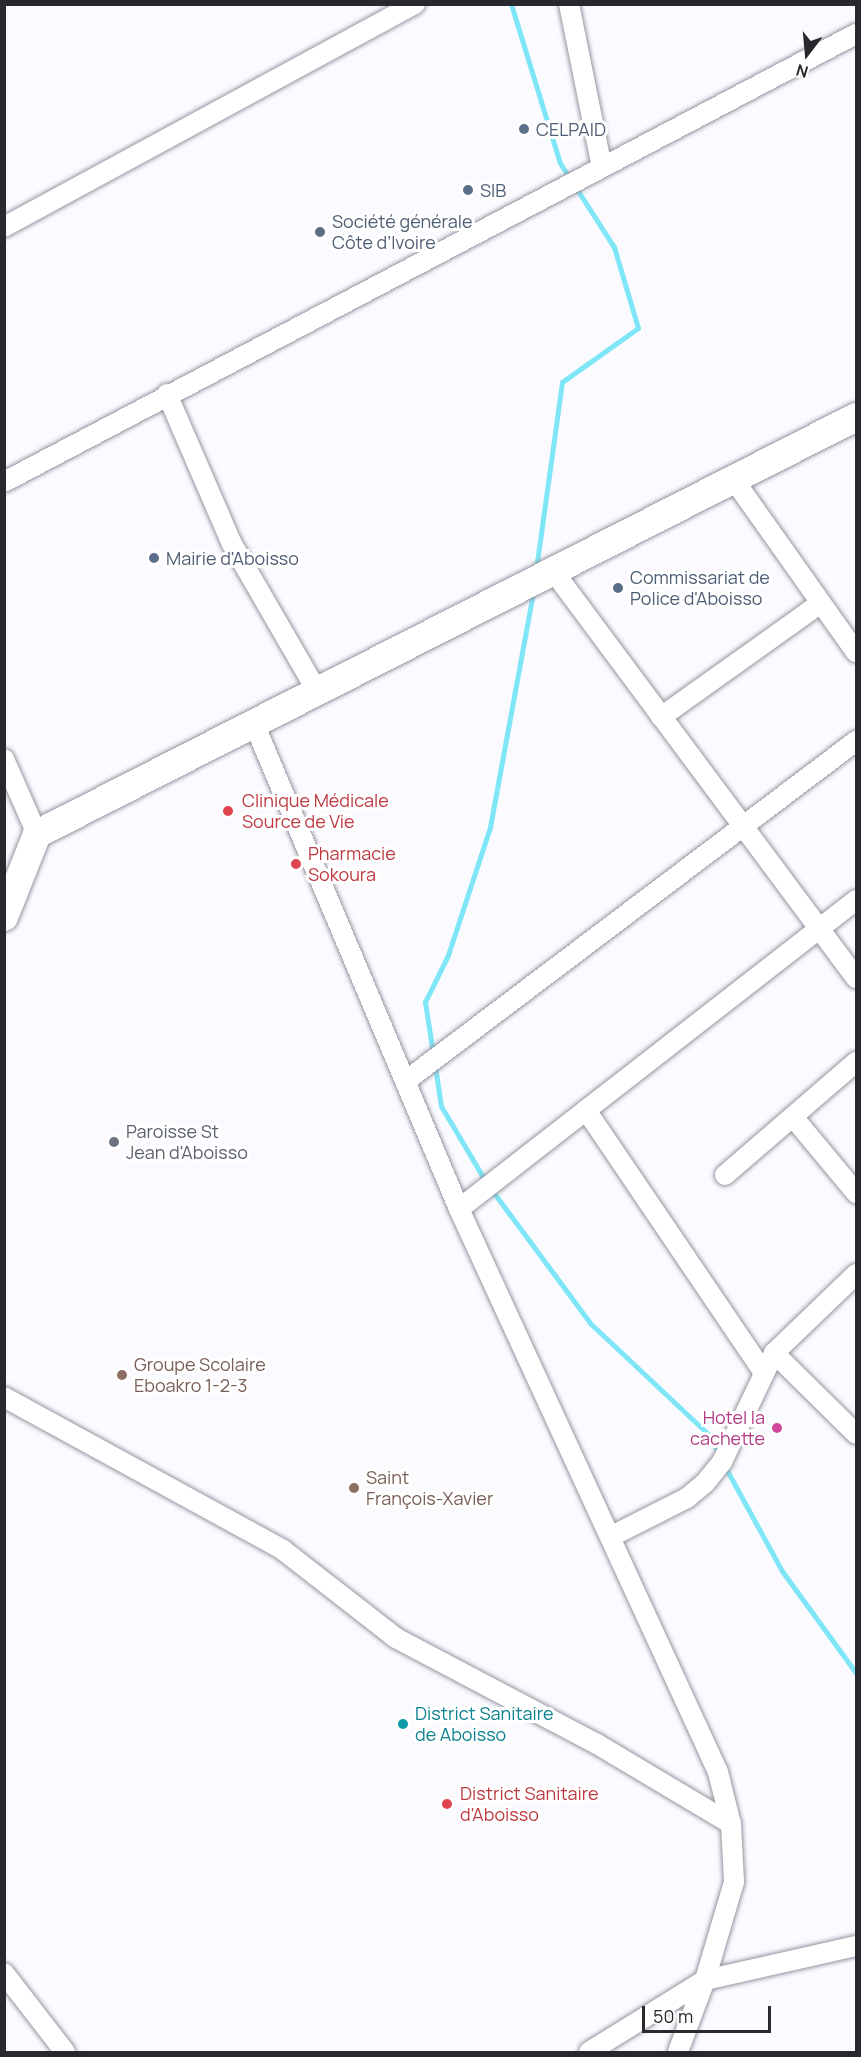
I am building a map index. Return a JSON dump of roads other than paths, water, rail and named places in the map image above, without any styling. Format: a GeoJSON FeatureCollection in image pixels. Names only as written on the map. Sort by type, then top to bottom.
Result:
{"type":"FeatureCollection","features":[{"type":"Feature","properties":{"kind":"main road"},"geometry":{"type":"LineString","coordinates":[[4,917],[37,834],[255,726],[856,417]]}},
{"type":"Feature","properties":{"kind":"street"},"geometry":{"type":"LineString","coordinates":[[4,227],[415,4]]}},
{"type":"Feature","properties":{"kind":"street"},"geometry":{"type":"LineString","coordinates":[[569,4],[602,166]]}},
{"type":"Feature","properties":{"kind":"street"},"geometry":{"type":"LineString","coordinates":[[4,482],[167,394],[856,34]]}},
{"type":"Feature","properties":{"kind":"street"},"geometry":{"type":"LineString","coordinates":[[167,394],[232,544],[318,693]]}},
{"type":"Feature","properties":{"kind":"street"},"geometry":{"type":"LineString","coordinates":[[735,480],[856,652]]}},
{"type":"Feature","properties":{"kind":"street"},"geometry":{"type":"LineString","coordinates":[[554,572],[856,978]]}},
{"type":"Feature","properties":{"kind":"street"},"geometry":{"type":"LineString","coordinates":[[661,717],[821,603]]}},
{"type":"Feature","properties":{"kind":"street"},"geometry":{"type":"LineString","coordinates":[[255,726],[407,1080],[459,1209],[612,1536],[718,1772],[731,1824],[734,1882],[705,1980],[678,2052]]}},
{"type":"Feature","properties":{"kind":"street"},"geometry":{"type":"LineString","coordinates":[[407,1080],[741,824],[856,741]]}},
{"type":"Feature","properties":{"kind":"street"},"geometry":{"type":"LineString","coordinates":[[4,759],[37,834]]}},
{"type":"Feature","properties":{"kind":"street"},"geometry":{"type":"LineString","coordinates":[[459,1209],[856,900]]}},
{"type":"Feature","properties":{"kind":"street"},"geometry":{"type":"LineString","coordinates":[[725,1175],[856,1062]]}},
{"type":"Feature","properties":{"kind":"street"},"geometry":{"type":"LineString","coordinates":[[586,1110],[764,1373]]}},
{"type":"Feature","properties":{"kind":"street"},"geometry":{"type":"LineString","coordinates":[[793,1117],[856,1192]]}},
{"type":"Feature","properties":{"kind":"street"},"geometry":{"type":"LineString","coordinates":[[612,1536],[687,1498],[705,1483],[722,1462],[774,1353],[856,1274]]}},
{"type":"Feature","properties":{"kind":"street"},"geometry":{"type":"LineString","coordinates":[[774,1353],[856,1434]]}},
{"type":"Feature","properties":{"kind":"street"},"geometry":{"type":"LineString","coordinates":[[4,1397],[283,1551],[396,1638],[597,1744],[731,1824]]}},
{"type":"Feature","properties":{"kind":"street"},"geometry":{"type":"LineString","coordinates":[[589,2052],[705,1980],[856,1946]]}},
{"type":"Feature","properties":{"kind":"street"},"geometry":{"type":"LineString","coordinates":[[4,1973],[64,2052]]}},
{"type":"Feature","properties":{"kind":"waterway"},"geometry":{"type":"LineString","coordinates":[[511,4],[560,163],[614,247],[638,328],[562,382],[536,569]]}},
{"type":"Feature","properties":{"kind":"waterway"},"geometry":{"type":"LineString","coordinates":[[433,1054],[425,1002],[448,955],[490,827],[533,593]]}},
{"type":"Feature","properties":{"kind":"waterway"},"geometry":{"type":"LineString","coordinates":[[435,1066],[441,1106],[486,1182]]}},
{"type":"Feature","properties":{"kind":"waterway"},"geometry":{"type":"LineString","coordinates":[[491,1189],[591,1324],[708,1434],[720,1456]]}},
{"type":"Feature","properties":{"kind":"waterway"},"geometry":{"type":"LineString","coordinates":[[724,1465],[782,1571],[856,1673]]}},
{"type":"Feature","properties":{"kind":"place","name":"CELPAID"},"geometry":{"type":"Point","coordinates":[524,129]}},
{"type":"Feature","properties":{"kind":"place","name":"SIB"},"geometry":{"type":"Point","coordinates":[468,190]}},
{"type":"Feature","properties":{"kind":"place","name":"Société générale Côte d’Ivoire"},"geometry":{"type":"Point","coordinates":[320,232]}},
{"type":"Feature","properties":{"kind":"place","name":"Mairie d'Aboisso"},"geometry":{"type":"Point","coordinates":[154,558]}},
{"type":"Feature","properties":{"kind":"place","name":"Commissariat de Police d'Aboisso"},"geometry":{"type":"Point","coordinates":[618,588]}},
{"type":"Feature","properties":{"kind":"place","name":"Clinique Médicale Source de Vie"},"geometry":{"type":"Point","coordinates":[228,811]}},
{"type":"Feature","properties":{"kind":"place","name":"Pharmacie Sokoura"},"geometry":{"type":"Point","coordinates":[296,864]}},
{"type":"Feature","properties":{"kind":"place","name":"Paroisse St Jean d'Aboisso"},"geometry":{"type":"Point","coordinates":[114,1142]}},
{"type":"Feature","properties":{"kind":"place","name":"Groupe Scolaire Eboakro 1-2-3"},"geometry":{"type":"Point","coordinates":[122,1375]}},
{"type":"Feature","properties":{"kind":"place","name":"Hotel la cachette"},"geometry":{"type":"Point","coordinates":[777,1428]}},
{"type":"Feature","properties":{"kind":"place","name":"Saint François-Xavier"},"geometry":{"type":"Point","coordinates":[354,1488]}},
{"type":"Feature","properties":{"kind":"place","name":"District Sanitaire de Aboisso"},"geometry":{"type":"Point","coordinates":[403,1724]}},
{"type":"Feature","properties":{"kind":"place","name":"District Sanitaire d'Aboisso"},"geometry":{"type":"Point","coordinates":[447,1804]}}]}
